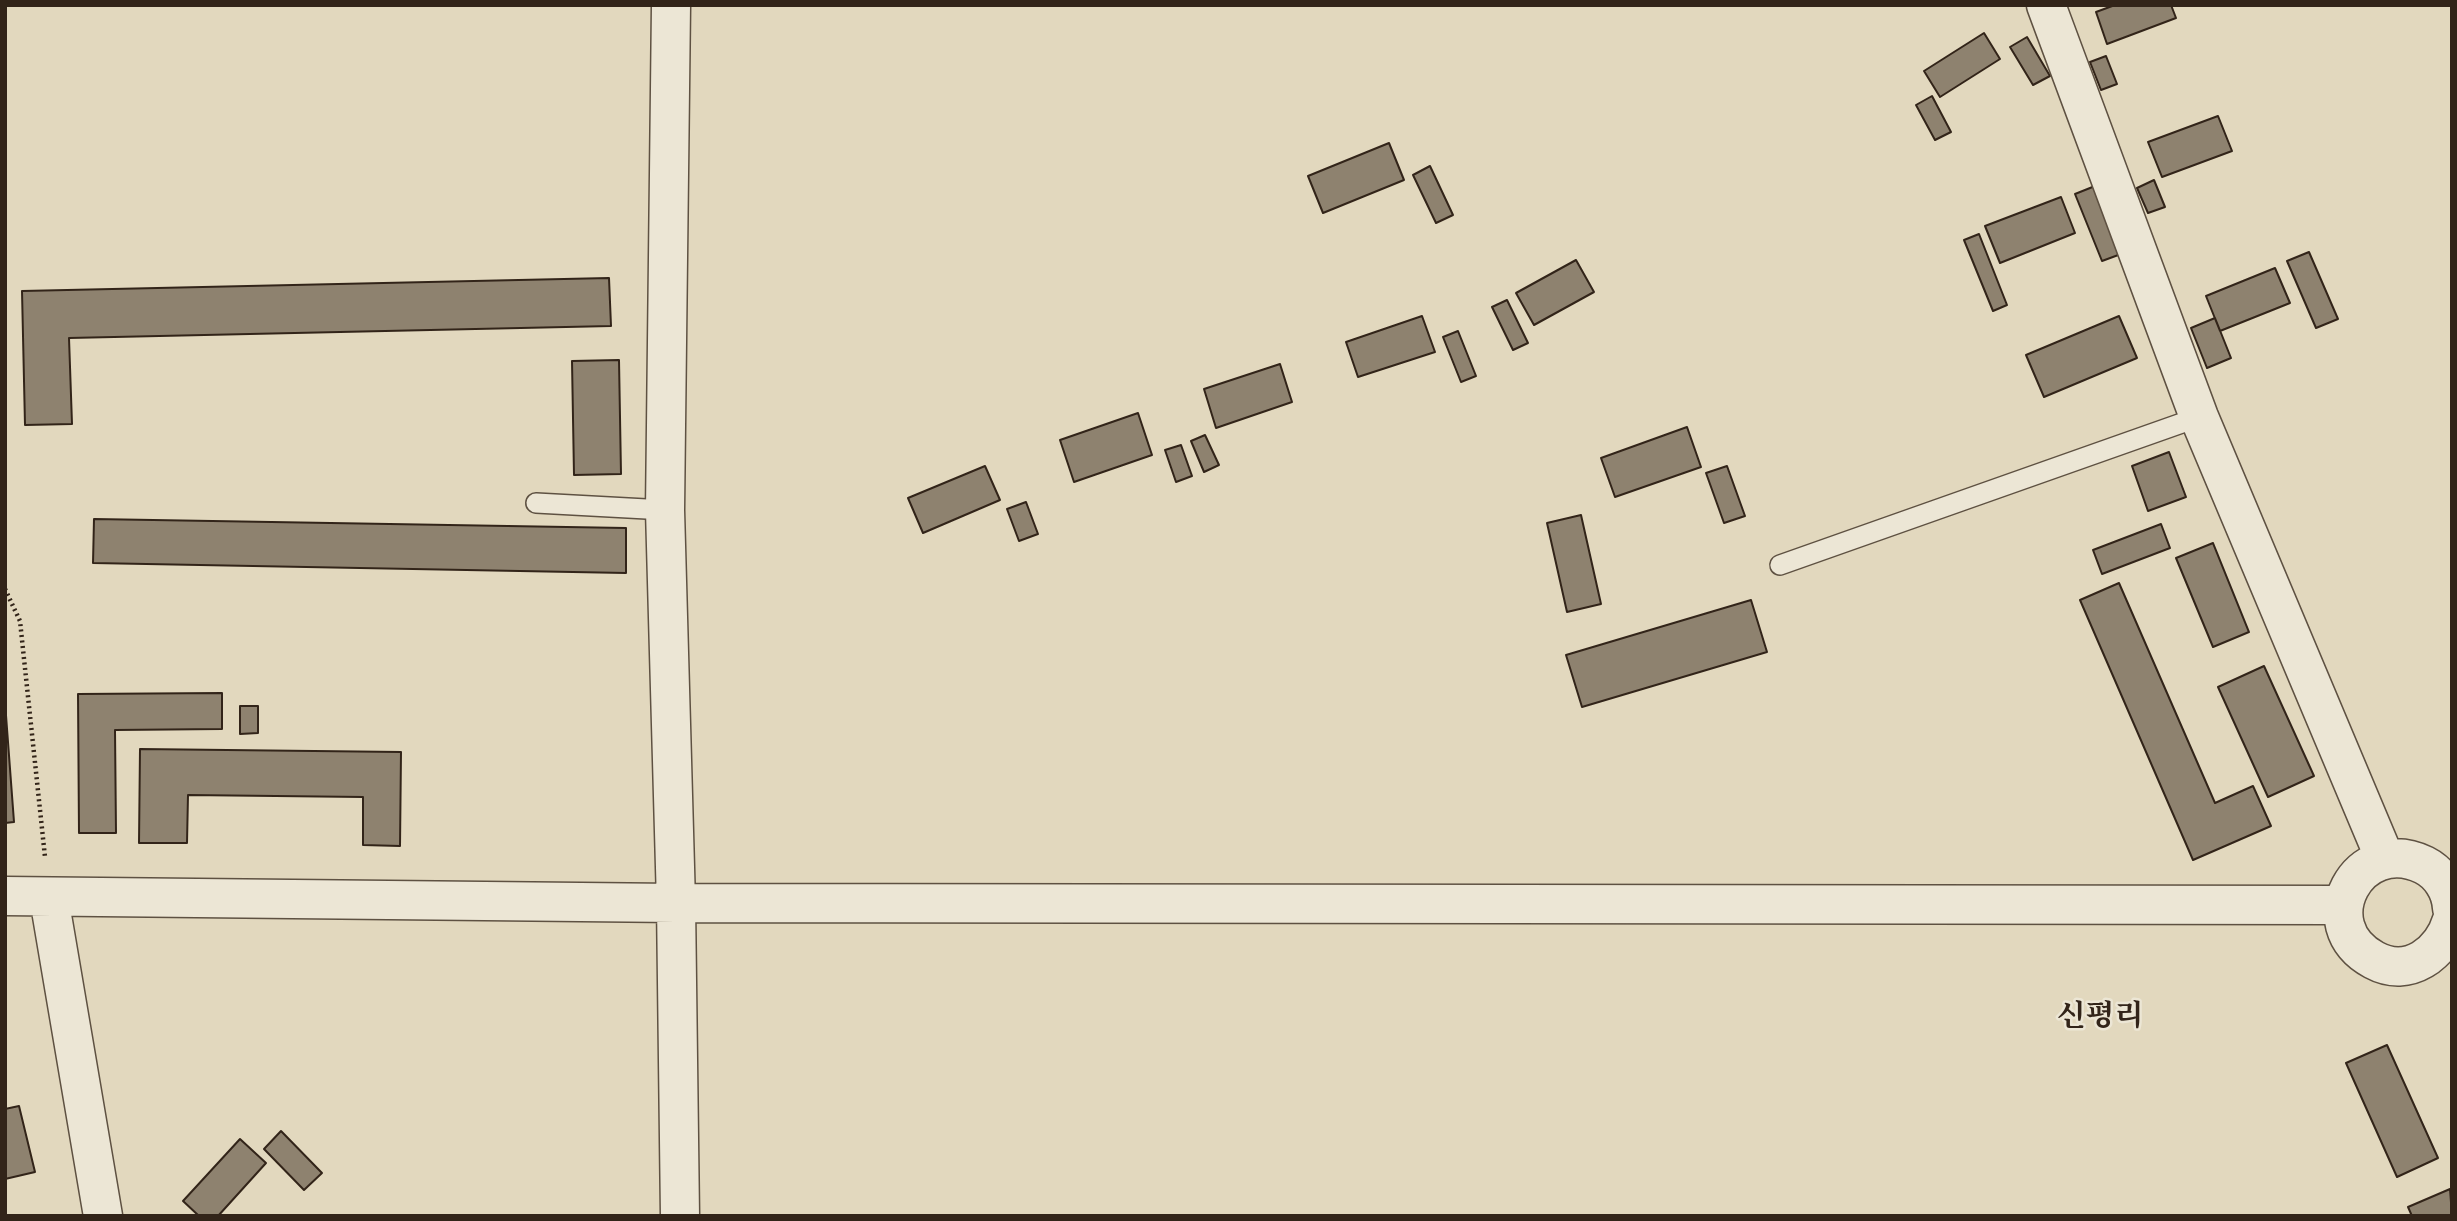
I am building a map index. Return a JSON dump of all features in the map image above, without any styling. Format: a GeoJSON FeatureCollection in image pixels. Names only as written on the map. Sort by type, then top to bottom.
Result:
{"type":"FeatureCollection","features":[{"type":"Feature","properties":{"kind":"street"},"geometry":{"type":"LineString","coordinates":[[671,5],[665,510],[676,903],[680,1216]]}},
{"type":"Feature","properties":{"kind":"street"},"geometry":{"type":"LineString","coordinates":[[2046,5],[2199,417],[2385,859]]}},
{"type":"Feature","properties":{"kind":"street"},"geometry":{"type":"LineString","coordinates":[[2452,906],[2444,883],[2431,869],[2414,860],[2385,859],[2361,872],[2349,887],[2343,905],[2344,924],[2352,941],[2364,955],[2381,964],[2400,967],[2419,962],[2441,945],[2452,920]]}},
{"type":"Feature","properties":{"kind":"street"},"geometry":{"type":"LineString","coordinates":[[5,896],[676,903],[2343,905]]}},
{"type":"Feature","properties":{"kind":"street"},"geometry":{"type":"LineString","coordinates":[[49,898],[103,1216]]}},
{"type":"Feature","properties":{"kind":"lane"},"geometry":{"type":"LineString","coordinates":[[1780,565],[2199,417]]}},
{"type":"Feature","properties":{"kind":"lane"},"geometry":{"type":"LineString","coordinates":[[536,503],[665,510]]}},
{"type":"Feature","properties":{"kind":"path"},"geometry":{"type":"LineString","coordinates":[[5,589],[20,621],[49,898]]}},
{"type":"Feature","properties":{"kind":"building"},"geometry":{"type":"Polygon","coordinates":[[[2115,5],[2171,5],[2176,18],[2107,44],[2096,12],[2115,5]]]}},
{"type":"Feature","properties":{"kind":"building"},"geometry":{"type":"Polygon","coordinates":[[[1984,33],[2000,59],[1940,97],[1924,71],[1984,33]]]}},
{"type":"Feature","properties":{"kind":"building"},"geometry":{"type":"Polygon","coordinates":[[[2027,37],[2050,76],[2033,85],[2010,47],[2027,37]]]}},
{"type":"Feature","properties":{"kind":"building"},"geometry":{"type":"Polygon","coordinates":[[[2106,56],[2117,84],[2101,90],[2090,62],[2106,56]]]}},
{"type":"Feature","properties":{"kind":"building"},"geometry":{"type":"Polygon","coordinates":[[[1932,96],[1951,132],[1935,140],[1916,105],[1932,96]]]}},
{"type":"Feature","properties":{"kind":"building"},"geometry":{"type":"Polygon","coordinates":[[[2218,116],[2232,151],[2162,177],[2148,142],[2218,116]]]}},
{"type":"Feature","properties":{"kind":"building"},"geometry":{"type":"Polygon","coordinates":[[[1389,143],[1404,180],[1323,213],[1308,176],[1389,143]]]}},
{"type":"Feature","properties":{"kind":"building"},"geometry":{"type":"Polygon","coordinates":[[[1430,166],[1453,215],[1436,223],[1413,175],[1430,166]]]}},
{"type":"Feature","properties":{"kind":"building"},"geometry":{"type":"Polygon","coordinates":[[[2154,180],[2165,207],[2148,213],[2137,188],[2154,180]]]}},
{"type":"Feature","properties":{"kind":"building"},"geometry":{"type":"Polygon","coordinates":[[[2095,186],[2121,254],[2102,261],[2075,194],[2095,186]]]}},
{"type":"Feature","properties":{"kind":"building"},"geometry":{"type":"Polygon","coordinates":[[[2061,197],[2075,233],[2000,263],[1985,226],[2061,197]]]}},
{"type":"Feature","properties":{"kind":"building"},"geometry":{"type":"Polygon","coordinates":[[[1979,234],[2007,305],[1993,311],[1964,240],[1979,234]]]}},
{"type":"Feature","properties":{"kind":"building"},"geometry":{"type":"Polygon","coordinates":[[[2309,252],[2338,319],[2316,328],[2287,261],[2309,252]]]}},
{"type":"Feature","properties":{"kind":"building"},"geometry":{"type":"Polygon","coordinates":[[[1576,260],[1594,292],[1534,325],[1516,293],[1576,260]]]}},
{"type":"Feature","properties":{"kind":"building"},"geometry":{"type":"Polygon","coordinates":[[[2275,268],[2290,303],[2220,331],[2206,296],[2275,268]]]}},
{"type":"Feature","properties":{"kind":"building"},"geometry":{"type":"Polygon","coordinates":[[[609,278],[611,326],[69,338],[72,424],[25,425],[22,291],[609,278]]]}},
{"type":"Feature","properties":{"kind":"building"},"geometry":{"type":"Polygon","coordinates":[[[1507,300],[1528,343],[1513,350],[1492,307],[1507,300]]]}},
{"type":"Feature","properties":{"kind":"building"},"geometry":{"type":"Polygon","coordinates":[[[1422,316],[1435,352],[1358,377],[1346,342],[1422,316]]]}},
{"type":"Feature","properties":{"kind":"building"},"geometry":{"type":"Polygon","coordinates":[[[2119,316],[2137,358],[2044,397],[2026,355],[2119,316]]]}},
{"type":"Feature","properties":{"kind":"building"},"geometry":{"type":"Polygon","coordinates":[[[2215,318],[2231,358],[2207,368],[2191,328],[2215,318]]]}},
{"type":"Feature","properties":{"kind":"building"},"geometry":{"type":"Polygon","coordinates":[[[1458,331],[1476,376],[1461,382],[1443,337],[1458,331]]]}},
{"type":"Feature","properties":{"kind":"building"},"geometry":{"type":"Polygon","coordinates":[[[619,360],[621,474],[574,475],[572,361],[619,360]]]}},
{"type":"Feature","properties":{"kind":"building"},"geometry":{"type":"Polygon","coordinates":[[[1280,364],[1292,402],[1216,428],[1204,389],[1280,364]]]}},
{"type":"Feature","properties":{"kind":"building"},"geometry":{"type":"Polygon","coordinates":[[[1138,413],[1152,455],[1074,482],[1060,440],[1138,413]]]}},
{"type":"Feature","properties":{"kind":"building"},"geometry":{"type":"Polygon","coordinates":[[[1687,427],[1701,467],[1615,497],[1601,458],[1687,427]]]}},
{"type":"Feature","properties":{"kind":"building"},"geometry":{"type":"Polygon","coordinates":[[[1205,435],[1219,465],[1204,472],[1191,441],[1205,435]]]}},
{"type":"Feature","properties":{"kind":"building"},"geometry":{"type":"Polygon","coordinates":[[[1181,445],[1192,476],[1176,482],[1165,450],[1181,445]]]}},
{"type":"Feature","properties":{"kind":"building"},"geometry":{"type":"Polygon","coordinates":[[[2169,452],[2186,497],[2148,511],[2132,466],[2169,452]]]}},
{"type":"Feature","properties":{"kind":"building"},"geometry":{"type":"Polygon","coordinates":[[[985,466],[1000,500],[923,533],[908,498],[985,466]]]}},
{"type":"Feature","properties":{"kind":"building"},"geometry":{"type":"Polygon","coordinates":[[[1727,466],[1745,516],[1724,523],[1706,473],[1727,466]]]}},
{"type":"Feature","properties":{"kind":"building"},"geometry":{"type":"Polygon","coordinates":[[[1026,502],[1038,534],[1019,541],[1007,509],[1026,502]]]}},
{"type":"Feature","properties":{"kind":"building"},"geometry":{"type":"Polygon","coordinates":[[[1581,515],[1601,604],[1567,612],[1547,523],[1581,515]]]}},
{"type":"Feature","properties":{"kind":"building"},"geometry":{"type":"Polygon","coordinates":[[[94,519],[626,528],[626,573],[93,563],[94,519]]]}},
{"type":"Feature","properties":{"kind":"building"},"geometry":{"type":"Polygon","coordinates":[[[2161,524],[2170,548],[2102,574],[2093,550],[2161,524]]]}},
{"type":"Feature","properties":{"kind":"building"},"geometry":{"type":"Polygon","coordinates":[[[2213,543],[2249,632],[2213,647],[2176,558],[2213,543]]]}},
{"type":"Feature","properties":{"kind":"building"},"geometry":{"type":"Polygon","coordinates":[[[2119,583],[2215,803],[2253,786],[2271,826],[2193,860],[2080,600],[2119,583]]]}},
{"type":"Feature","properties":{"kind":"building"},"geometry":{"type":"Polygon","coordinates":[[[1751,600],[1767,652],[1582,707],[1566,655],[1751,600]]]}},
{"type":"Feature","properties":{"kind":"building"},"geometry":{"type":"Polygon","coordinates":[[[2264,666],[2314,776],[2268,797],[2218,687],[2264,666]]]}},
{"type":"Feature","properties":{"kind":"building"},"geometry":{"type":"Polygon","coordinates":[[[222,693],[222,729],[115,730],[116,833],[79,833],[78,694],[222,693]]]}},
{"type":"Feature","properties":{"kind":"building"},"geometry":{"type":"Polygon","coordinates":[[[5,702],[14,822],[5,823],[5,702]]]}},
{"type":"Feature","properties":{"kind":"building"},"geometry":{"type":"Polygon","coordinates":[[[240,706],[258,706],[258,733],[240,734],[240,706]]]}},
{"type":"Feature","properties":{"kind":"building"},"geometry":{"type":"Polygon","coordinates":[[[140,749],[401,752],[400,846],[363,845],[363,797],[188,795],[187,843],[139,843],[140,749]]]}},
{"type":"Feature","properties":{"kind":"building"},"geometry":{"type":"Polygon","coordinates":[[[2387,1045],[2438,1158],[2397,1177],[2346,1063],[2387,1045]]]}},
{"type":"Feature","properties":{"kind":"building"},"geometry":{"type":"Polygon","coordinates":[[[19,1106],[35,1172],[5,1179],[5,1109],[19,1106]]]}},
{"type":"Feature","properties":{"kind":"building"},"geometry":{"type":"Polygon","coordinates":[[[281,1131],[322,1173],[304,1190],[264,1149],[281,1131]]]}},
{"type":"Feature","properties":{"kind":"building"},"geometry":{"type":"Polygon","coordinates":[[[240,1139],[266,1163],[218,1216],[199,1216],[183,1201],[240,1139]]]}},
{"type":"Feature","properties":{"kind":"building"},"geometry":{"type":"Polygon","coordinates":[[[2450,1189],[2452,1216],[2412,1216],[2408,1207],[2450,1189]]]}},
{"type":"Feature","properties":{"kind":"district","name":"신평리"},"geometry":{"type":"Point","coordinates":[2100,1020]}}]}
